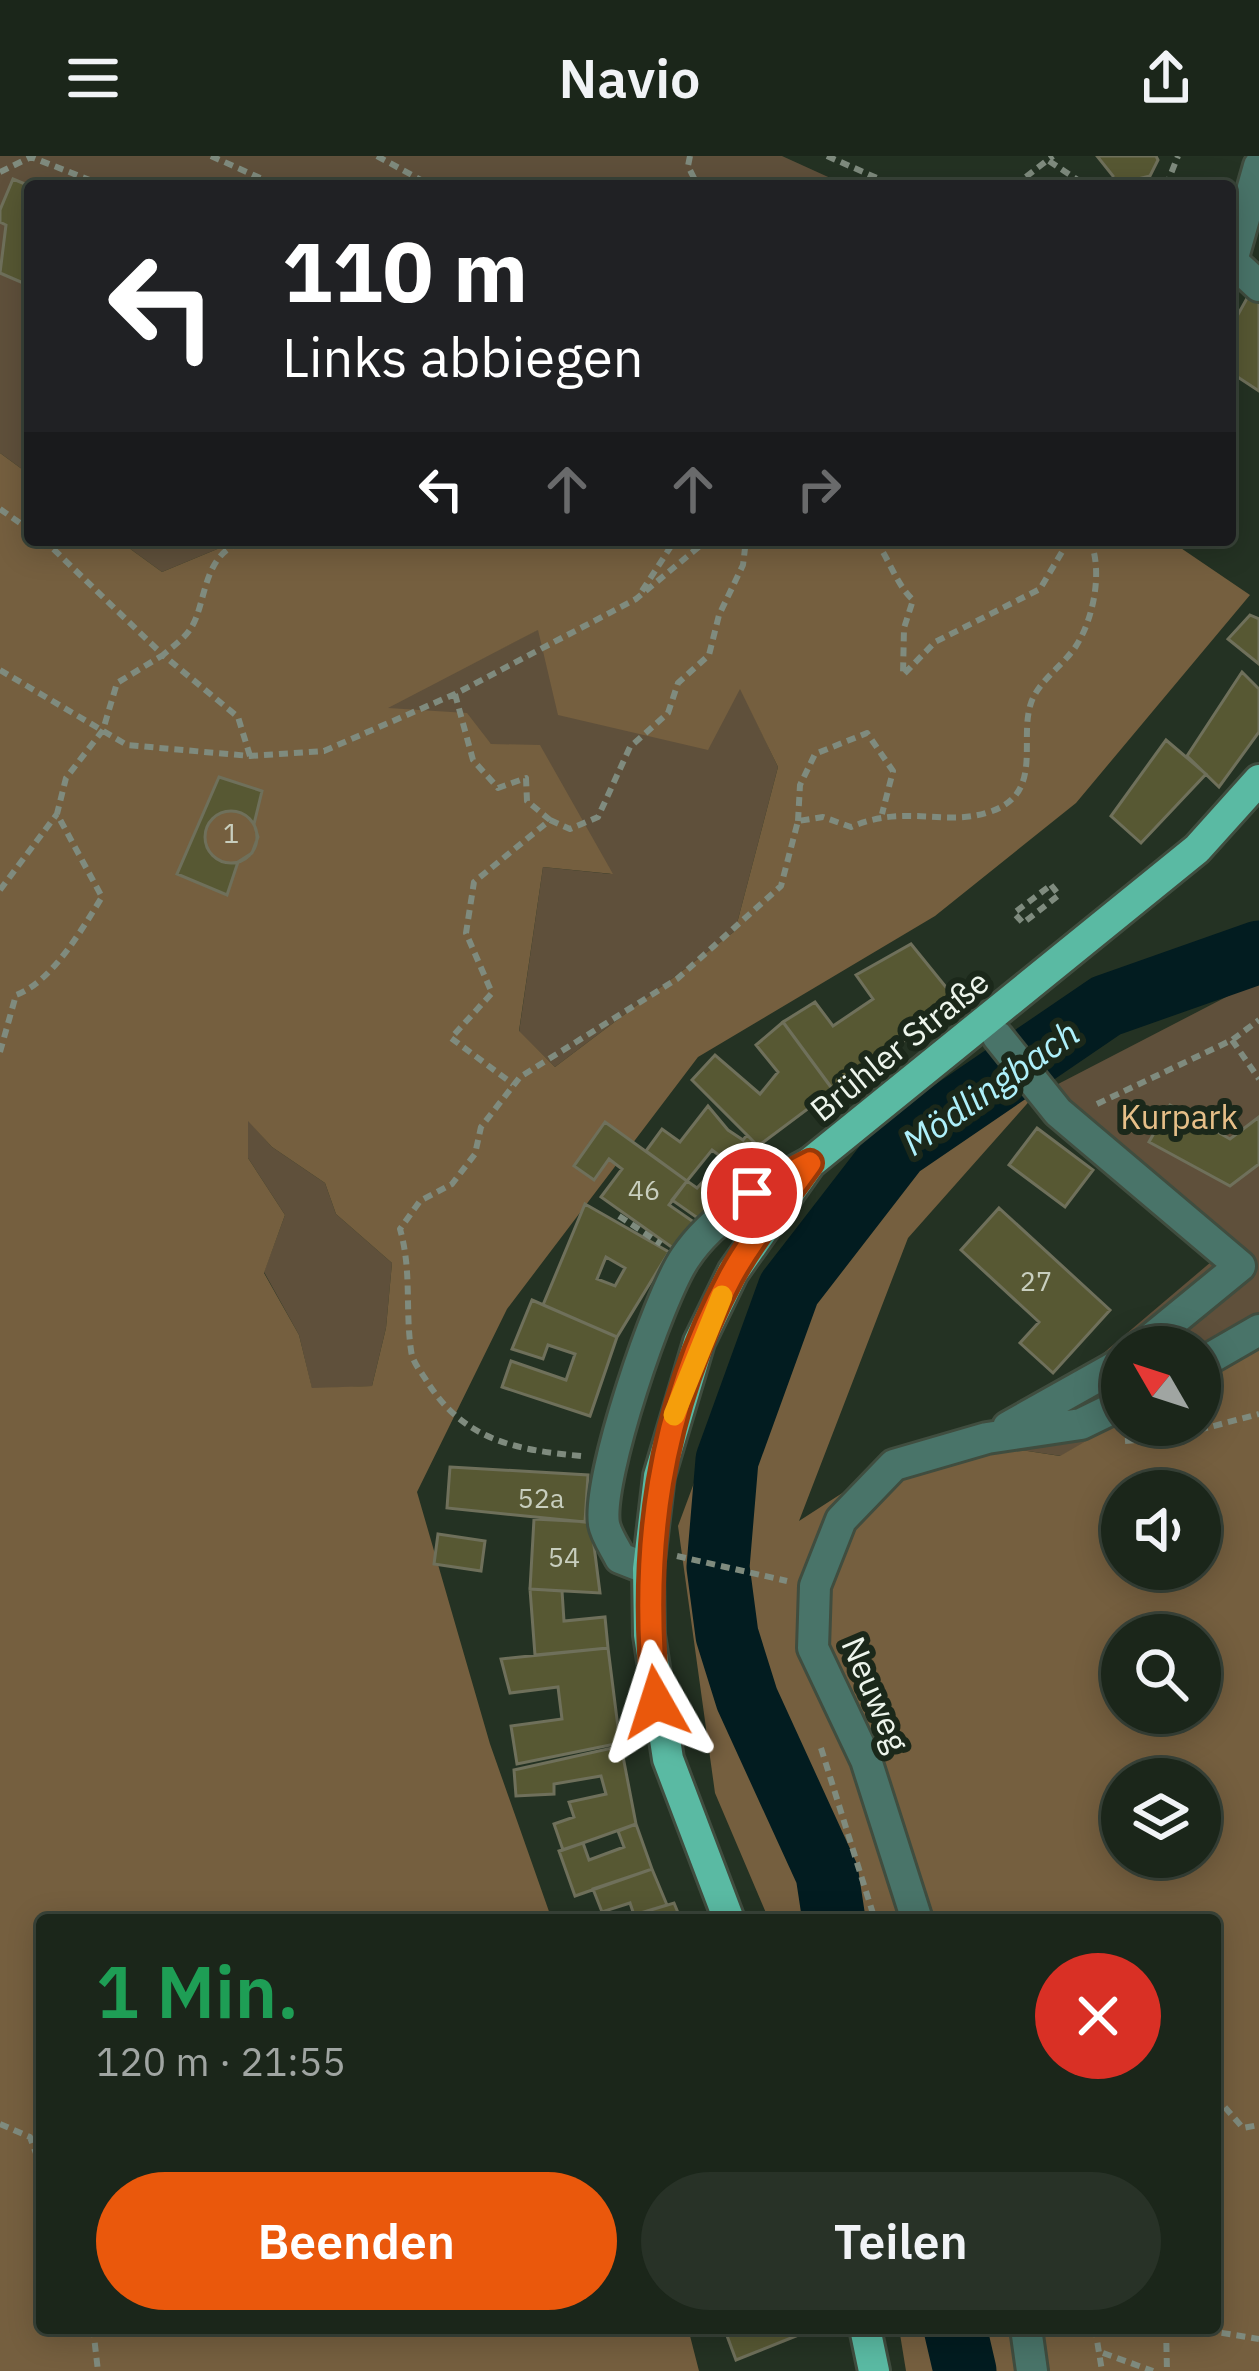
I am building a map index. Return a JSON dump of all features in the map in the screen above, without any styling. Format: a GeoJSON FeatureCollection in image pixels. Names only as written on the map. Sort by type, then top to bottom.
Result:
{"type":"FeatureCollection","features":[{"type":"Feature","properties":{"kind":"main road","name":"Brühler Straße"},"geometry":{"type":"LineString","coordinates":[[727,1914],[668,1760],[649,1635],[661,1562],[659,1476],[699,1342],[733,1272],[810,1163],[1197,849],[1259,780]]}},
{"type":"Feature","properties":{"kind":"main road"},"geometry":{"type":"LineString","coordinates":[[866,2334],[874,2371]]}},
{"type":"Feature","properties":{"kind":"street"},"geometry":{"type":"LineString","coordinates":[[1236,246],[1259,166]]}},
{"type":"Feature","properties":{"kind":"street"},"geometry":{"type":"LineString","coordinates":[[1236,264],[1259,286]]}},
{"type":"Feature","properties":{"kind":"street"},"geometry":{"type":"LineString","coordinates":[[998,1037],[1058,1112],[1240,1265],[1167,1326]]}},
{"type":"Feature","properties":{"kind":"street"},"geometry":{"type":"LineString","coordinates":[[661,1562],[620,1558],[604,1523],[614,1459],[654,1327],[684,1259],[752,1193],[810,1163]]}},
{"type":"Feature","properties":{"kind":"street"},"geometry":{"type":"LineString","coordinates":[[1221,1352],[1259,1330]]}},
{"type":"Feature","properties":{"kind":"street"},"geometry":{"type":"LineString","coordinates":[[987,1438],[1101,1375]]}},
{"type":"Feature","properties":{"kind":"street","name":"Neuweg"},"geometry":{"type":"LineString","coordinates":[[915,1914],[866,1760],[813,1648],[814,1586],[841,1520],[894,1465],[987,1438],[1081,1424],[1101,1414]]}},
{"type":"Feature","properties":{"kind":"street"},"geometry":{"type":"LineString","coordinates":[[1027,2334],[1032,2371]]}},
{"type":"Feature","properties":{"kind":"path"},"geometry":{"type":"LineString","coordinates":[[211,156],[265,180]]}},
{"type":"Feature","properties":{"kind":"path"},"geometry":{"type":"LineString","coordinates":[[377,156],[421,180]]}},
{"type":"Feature","properties":{"kind":"path"},"geometry":{"type":"LineString","coordinates":[[827,156],[881,180]]}},
{"type":"Feature","properties":{"kind":"path"},"geometry":{"type":"LineString","coordinates":[[0,172],[31,157],[90,180]]}},
{"type":"Feature","properties":{"kind":"path"},"geometry":{"type":"LineString","coordinates":[[1022,180],[1051,159],[1079,180]]}},
{"type":"Feature","properties":{"kind":"path"},"geometry":{"type":"LineString","coordinates":[[50,546],[163,656],[238,717],[250,756]]}},
{"type":"Feature","properties":{"kind":"path"},"geometry":{"type":"LineString","coordinates":[[0,890],[57,814],[66,778],[103,730],[117,683],[163,656],[193,626],[204,577],[236,546]]}},
{"type":"Feature","properties":{"kind":"path"},"geometry":{"type":"LineString","coordinates":[[636,598],[671,546]]}},
{"type":"Feature","properties":{"kind":"path"},"geometry":{"type":"LineString","coordinates":[[0,670],[127,745],[250,756],[324,751],[454,694],[636,598],[700,546]]}},
{"type":"Feature","properties":{"kind":"path"},"geometry":{"type":"LineString","coordinates":[[454,694],[473,760],[498,788],[526,778],[526,801],[569,829],[598,817],[630,747],[668,713],[678,683],[709,655],[719,615],[743,565],[745,546]]}},
{"type":"Feature","properties":{"kind":"path"},"geometry":{"type":"LineString","coordinates":[[880,546],[895,566],[900,587],[913,600],[904,628],[903,675],[935,642],[1040,589],[1066,546]]}},
{"type":"Feature","properties":{"kind":"path"},"geometry":{"type":"LineString","coordinates":[[798,821],[823,817],[851,827],[883,814],[987,813],[1017,791],[1030,765],[1030,706],[1078,643],[1095,590],[1097,556],[1093,546]]}},
{"type":"Feature","properties":{"kind":"path"},"geometry":{"type":"LineString","coordinates":[[614,1459],[518,1450],[456,1420],[410,1355],[411,1267],[400,1229],[420,1201],[452,1184],[475,1154],[481,1127],[520,1077],[677,979],[781,886],[798,821],[800,785],[815,754],[867,734],[893,771],[883,814]]}},
{"type":"Feature","properties":{"kind":"path"},"geometry":{"type":"LineString","coordinates":[[0,1052],[16,995],[31,989],[80,932],[102,897],[57,814]]}},
{"type":"Feature","properties":{"kind":"path"},"geometry":{"type":"LineString","coordinates":[[513,1084],[451,1038],[492,993],[466,933],[474,882],[550,820]]}},
{"type":"Feature","properties":{"kind":"path"},"geometry":{"type":"LineString","coordinates":[[1051,885],[1059,895],[1023,923],[1014,913],[1051,885]]}},
{"type":"Feature","properties":{"kind":"path"},"geometry":{"type":"LineString","coordinates":[[1058,1112],[1096,1104],[1232,1040],[1259,1020]]}},
{"type":"Feature","properties":{"kind":"path"},"geometry":{"type":"LineString","coordinates":[[1232,1040],[1259,1078]]}},
{"type":"Feature","properties":{"kind":"path"},"geometry":{"type":"LineString","coordinates":[[619,1216],[684,1259]]}},
{"type":"Feature","properties":{"kind":"path"},"geometry":{"type":"LineString","coordinates":[[1081,1424],[1089,1444],[1172,1437],[1259,1414]]}},
{"type":"Feature","properties":{"kind":"path"},"geometry":{"type":"LineString","coordinates":[[661,1562],[814,1586]]}},
{"type":"Feature","properties":{"kind":"path"},"geometry":{"type":"LineString","coordinates":[[1221,2103],[1243,2128],[1259,2125]]}},
{"type":"Feature","properties":{"kind":"path"},"geometry":{"type":"LineString","coordinates":[[0,2124],[30,2137],[36,2154]]}},
{"type":"Feature","properties":{"kind":"path"},"geometry":{"type":"LineString","coordinates":[[1221,2333],[1259,2339]]}},
{"type":"Feature","properties":{"kind":"path"},"geometry":{"type":"LineString","coordinates":[[94,2334],[98,2371]]}},
{"type":"Feature","properties":{"kind":"path"},"geometry":{"type":"LineString","coordinates":[[1097,2334],[1102,2371]]}},
{"type":"Feature","properties":{"kind":"path"},"geometry":{"type":"LineString","coordinates":[[1166,2334],[1167,2371]]}},
{"type":"Feature","properties":{"kind":"path"},"geometry":{"type":"LineString","coordinates":[[1103,2354],[1153,2371]]}},
{"type":"Feature","properties":{"kind":"green space"},"geometry":{"type":"Polygon","coordinates":[[[0,156],[782,156],[835,180],[24,180],[24,471],[0,453],[0,156]]]}},
{"type":"Feature","properties":{"kind":"green space"},"geometry":{"type":"Polygon","coordinates":[[[126,546],[225,546],[162,572],[126,546]]]}},
{"type":"Feature","properties":{"kind":"green space"},"geometry":{"type":"Polygon","coordinates":[[[539,629],[740,687],[778,767],[735,931],[555,1067],[519,1032],[543,867],[611,874],[491,744],[385,708],[539,629]]]}},
{"type":"Feature","properties":{"kind":"green space","name":"Kurpark"},"geometry":{"type":"Polygon","coordinates":[[[1259,980],[1259,1339],[1221,1344],[1221,1326],[1135,1326],[1218,1256],[1033,1097],[1259,980]]]}},
{"type":"Feature","properties":{"kind":"green space"},"geometry":{"type":"Polygon","coordinates":[[[248,1120],[272,1147],[325,1183],[336,1214],[392,1263],[386,1328],[372,1386],[312,1389],[299,1335],[264,1272],[285,1215],[248,1158],[248,1120]]]}},
{"type":"Feature","properties":{"kind":"green space","name":"Kurpark"},"geometry":{"type":"Polygon","coordinates":[[[1101,1355],[1101,1432],[1061,1456],[994,1446],[1101,1355]]]}},
{"type":"Feature","properties":{"kind":"shaded area"},"geometry":{"type":"Polygon","coordinates":[[[0,453],[24,471],[24,546],[126,546],[162,572],[225,546],[1178,546],[1250,595],[1076,803],[935,916],[698,1057],[507,1309],[417,1492],[490,1744],[550,1914],[36,1914],[36,2334],[690,2334],[699,2371],[0,2371],[0,453]],[[538,630],[388,708],[467,713],[491,744],[540,745],[613,874],[543,867],[519,1031],[555,1067],[735,931],[778,767],[740,689],[708,750],[558,715],[538,630]],[[248,1121],[248,1158],[285,1215],[264,1273],[299,1335],[312,1388],[372,1386],[386,1328],[392,1263],[336,1214],[325,1183],[272,1147],[248,1121]]]}},
{"type":"Feature","properties":{"kind":"shaded area"},"geometry":{"type":"Polygon","coordinates":[[[994,1063],[1033,1097],[908,1238],[799,1521],[895,1459],[994,1446],[1060,1456],[1101,1432],[1101,1446],[1221,1446],[1221,1362],[1259,1339],[1259,2371],[906,2371],[900,2334],[1221,2334],[1221,1914],[766,1914],[715,1793],[678,1526],[740,1359],[870,1158],[994,1063]]]}},
{"type":"Feature","properties":{"kind":"building"},"geometry":{"type":"Polygon","coordinates":[[[1097,156],[1156,156],[1158,160],[1150,176],[1111,180],[1097,156]]]}},
{"type":"Feature","properties":{"kind":"building"},"geometry":{"type":"Polygon","coordinates":[[[13,179],[24,184],[24,283],[0,273],[6,225],[0,222],[13,179]]]}},
{"type":"Feature","properties":{"kind":"building"},"geometry":{"type":"Polygon","coordinates":[[[1251,291],[1259,296],[1259,391],[1236,376],[1236,318],[1251,291]]]}},
{"type":"Feature","properties":{"kind":"building"},"geometry":{"type":"Polygon","coordinates":[[[1250,615],[1259,619],[1259,664],[1228,639],[1250,615]]]}},
{"type":"Feature","properties":{"kind":"building"},"geometry":{"type":"Polygon","coordinates":[[[1242,672],[1259,689],[1259,732],[1219,787],[1187,756],[1242,672]]]}},
{"type":"Feature","properties":{"kind":"building"},"geometry":{"type":"Polygon","coordinates":[[[1166,740],[1206,774],[1141,843],[1111,816],[1166,740]]]}},
{"type":"Feature","properties":{"kind":"building"},"geometry":{"type":"Polygon","coordinates":[[[219,777],[262,791],[254,824],[258,837],[252,853],[238,862],[227,895],[177,874],[219,777]]]}},
{"type":"Feature","properties":{"kind":"building"},"geometry":{"type":"Polygon","coordinates":[[[231,811],[249,819],[257,837],[249,855],[231,863],[213,855],[205,837],[213,819],[231,811]]]}},
{"type":"Feature","properties":{"kind":"building"},"geometry":{"type":"Polygon","coordinates":[[[911,944],[958,1002],[834,1091],[783,1022],[815,1002],[833,1026],[873,999],[856,975],[911,944]]]}},
{"type":"Feature","properties":{"kind":"building"},"geometry":{"type":"Polygon","coordinates":[[[783,1022],[833,1090],[758,1146],[692,1080],[715,1055],[760,1094],[778,1072],[756,1045],[783,1022]]]}},
{"type":"Feature","properties":{"kind":"building"},"geometry":{"type":"Polygon","coordinates":[[[1170,1105],[1230,1139],[1259,1117],[1259,1164],[1230,1186],[1149,1142],[1170,1105]]]}},
{"type":"Feature","properties":{"kind":"building"},"geometry":{"type":"Polygon","coordinates":[[[708,1106],[728,1130],[743,1140],[747,1135],[758,1146],[758,1163],[702,1221],[672,1200],[687,1181],[646,1151],[662,1129],[680,1142],[708,1106]],[[712,1150],[687,1181],[697,1188],[724,1159],[712,1150]]]}},
{"type":"Feature","properties":{"kind":"building"},"geometry":{"type":"Polygon","coordinates":[[[605,1122],[687,1181],[669,1205],[698,1225],[673,1248],[601,1197],[622,1169],[609,1159],[594,1180],[574,1166],[605,1122]]]}},
{"type":"Feature","properties":{"kind":"building"},"geometry":{"type":"Polygon","coordinates":[[[1037,1128],[1093,1170],[1065,1207],[1009,1165],[1037,1128]]]}},
{"type":"Feature","properties":{"kind":"building"},"geometry":{"type":"Polygon","coordinates":[[[585,1204],[669,1252],[617,1337],[543,1305],[585,1204]],[[606,1257],[597,1279],[615,1286],[625,1268],[606,1257]]]}},
{"type":"Feature","properties":{"kind":"building"},"geometry":{"type":"Polygon","coordinates":[[[999,1208],[1110,1310],[1053,1373],[1020,1343],[1039,1322],[961,1250],[999,1208]]]}},
{"type":"Feature","properties":{"kind":"building"},"geometry":{"type":"Polygon","coordinates":[[[532,1300],[617,1337],[590,1416],[502,1387],[511,1361],[566,1380],[575,1354],[548,1345],[543,1359],[512,1349],[532,1300]]]}},
{"type":"Feature","properties":{"kind":"building"},"geometry":{"type":"Polygon","coordinates":[[[450,1467],[588,1475],[585,1522],[447,1508],[450,1467]]]}},
{"type":"Feature","properties":{"kind":"building"},"geometry":{"type":"Polygon","coordinates":[[[534,1519],[591,1522],[600,1593],[530,1589],[534,1519]]]}},
{"type":"Feature","properties":{"kind":"building"},"geometry":{"type":"Polygon","coordinates":[[[438,1534],[485,1541],[481,1571],[434,1564],[438,1534]]]}},
{"type":"Feature","properties":{"kind":"building"},"geometry":{"type":"Polygon","coordinates":[[[530,1589],[562,1591],[564,1621],[605,1617],[608,1648],[535,1655],[530,1589]]]}},
{"type":"Feature","properties":{"kind":"building"},"geometry":{"type":"Polygon","coordinates":[[[608,1648],[620,1743],[517,1764],[511,1726],[562,1719],[558,1687],[510,1693],[501,1659],[608,1648]]]}},
{"type":"Feature","properties":{"kind":"building"},"geometry":{"type":"Polygon","coordinates":[[[621,1746],[636,1824],[563,1850],[554,1824],[574,1817],[569,1802],[606,1794],[601,1776],[554,1784],[554,1794],[516,1796],[514,1770],[621,1746]]]}},
{"type":"Feature","properties":{"kind":"building"},"geometry":{"type":"Polygon","coordinates":[[[636,1824],[652,1869],[575,1896],[559,1851],[583,1843],[589,1860],[624,1847],[618,1831],[636,1824]]]}},
{"type":"Feature","properties":{"kind":"building"},"geometry":{"type":"Polygon","coordinates":[[[652,1869],[667,1905],[634,1914],[630,1903],[602,1912],[593,1889],[652,1869]]]}},
{"type":"Feature","properties":{"kind":"building"},"geometry":{"type":"Polygon","coordinates":[[[674,1903],[679,1914],[637,1914],[674,1903]]]}},
{"type":"Feature","properties":{"kind":"building"},"geometry":{"type":"Polygon","coordinates":[[[726,2334],[801,2334],[736,2360],[726,2334]]]}},
{"type":"Feature","properties":{"kind":"waterway","name":"Mödlingbach"},"geometry":{"type":"LineString","coordinates":[[833,1914],[827,1874],[747,1699],[727,1635],[718,1567],[727,1460],[789,1289],[898,1148],[1106,1006],[1259,952]]}},
{"type":"Feature","properties":{"kind":"waterway","name":"Mödlingbach"},"geometry":{"type":"LineString","coordinates":[[956,2334],[965,2371]]}},
{"type":"Feature","properties":{"kind":"slow traffic"},"geometry":{"type":"LineString","coordinates":[[674,1415],[699,1342],[722,1296]]}},
{"type":"Feature","properties":{"kind":"route"},"geometry":{"type":"LineString","coordinates":[[656,1702],[648,1569],[659,1476],[677,1403],[699,1342],[733,1272],[810,1163],[752,1193]]}}]}
